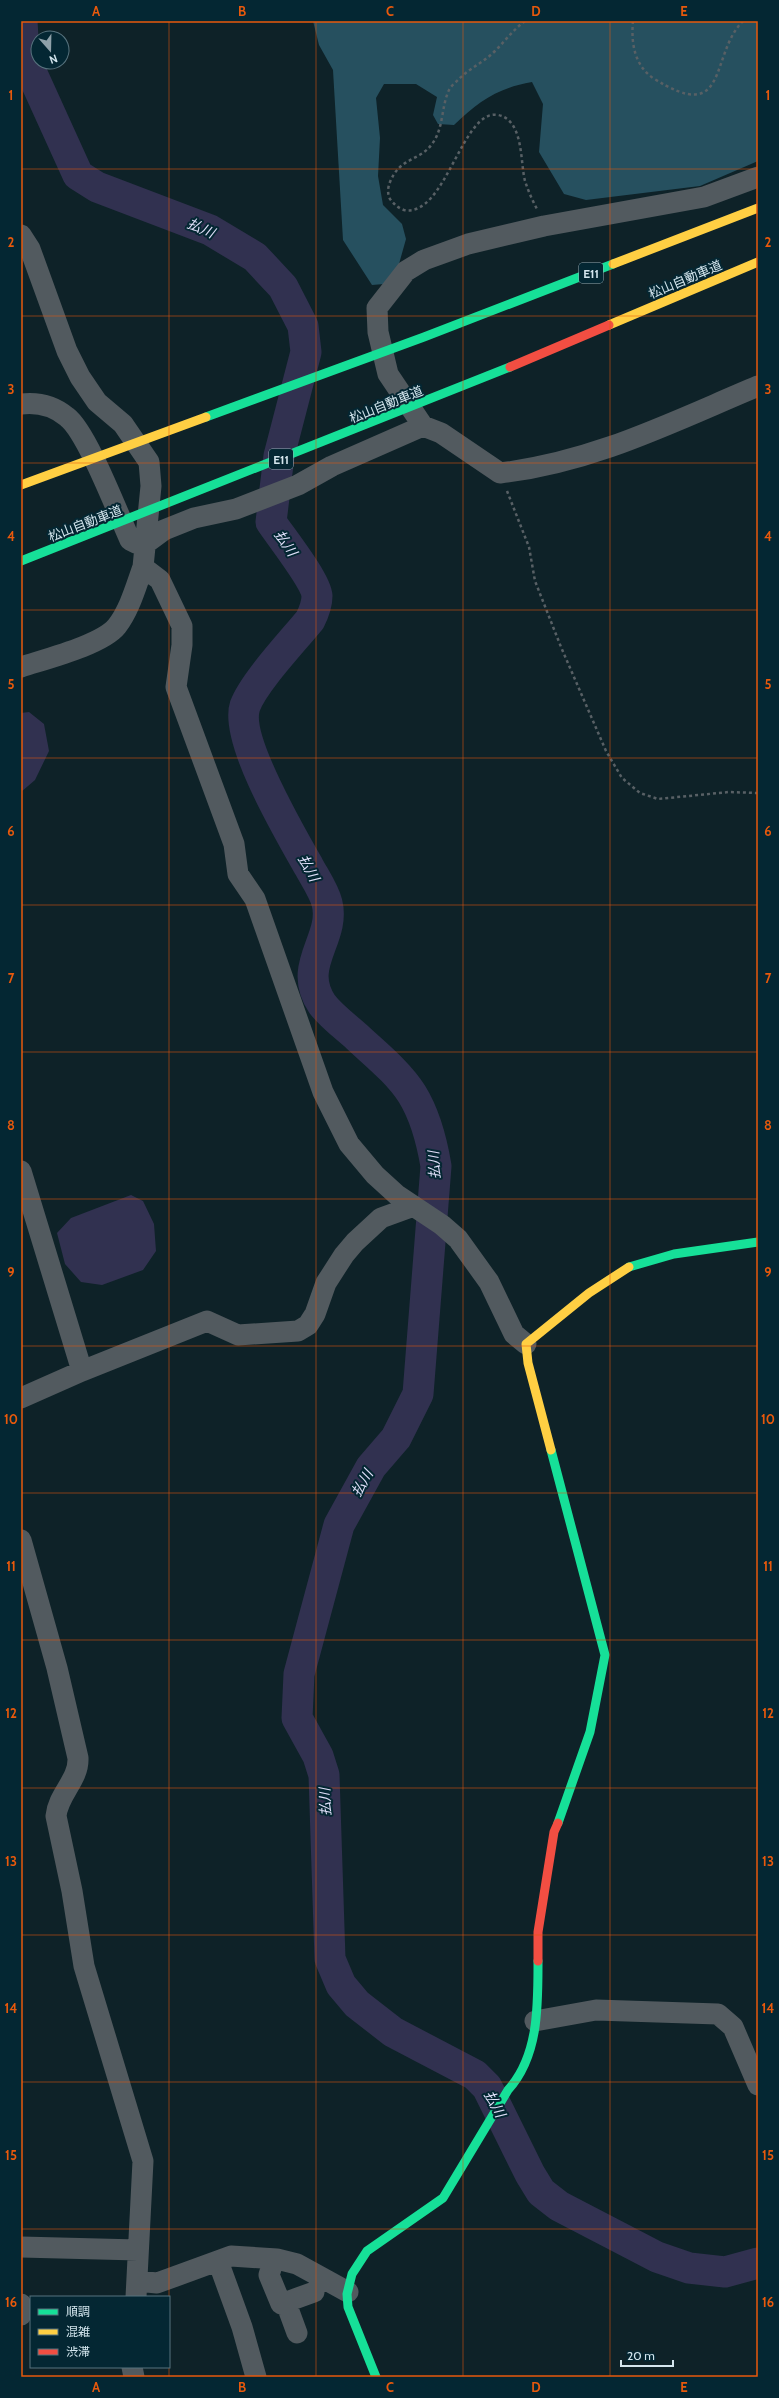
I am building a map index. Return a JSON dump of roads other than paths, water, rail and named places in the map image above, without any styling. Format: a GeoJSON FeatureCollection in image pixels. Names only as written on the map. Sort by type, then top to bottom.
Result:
{"type":"FeatureCollection","features":[{"type":"Feature","properties":{"kind":"main road","name":"E11"},"geometry":{"type":"LineString","coordinates":[[21,485],[424,337],[758,208]]}},
{"type":"Feature","properties":{"kind":"main road","name":"松山自動車道"},"geometry":{"type":"LineString","coordinates":[[21,561],[460,388],[758,262]]}},
{"type":"Feature","properties":{"kind":"main road"},"geometry":{"type":"LineString","coordinates":[[376,2377],[347,2303],[352,2277],[361,2258],[367,2250],[433,2207],[443,2198],[508,2090],[520,2074],[534,2037],[538,1999],[538,1932],[554,1832],[572,1786],[590,1732],[604,1655],[528,1363],[526,1344],[614,1276],[631,1266],[656,1258],[758,1242]]}},
{"type":"Feature","properties":{"kind":"street"},"geometry":{"type":"LineString","coordinates":[[758,177],[704,197],[544,226],[468,244],[424,260],[406,271],[377,308],[378,332],[388,374],[423,426],[441,433],[500,473],[578,459],[625,442],[758,386]]}},
{"type":"Feature","properties":{"kind":"street"},"geometry":{"type":"LineString","coordinates":[[21,235],[30,248],[67,351],[80,377],[97,402],[123,424],[149,462],[152,486],[143,567],[129,605],[116,627],[96,641],[21,667]]}},
{"type":"Feature","properties":{"kind":"street"},"geometry":{"type":"LineString","coordinates":[[21,404],[43,404],[69,418],[82,436],[130,540],[136,543],[145,544],[164,530],[194,518],[236,509],[298,485],[332,466],[423,426]]}},
{"type":"Feature","properties":{"kind":"street"},"geometry":{"type":"LineString","coordinates":[[143,567],[160,580],[182,626],[182,645],[176,687],[234,844],[238,874],[255,899],[323,1092],[349,1144],[375,1175],[397,1195],[458,1239],[489,1282],[514,1334],[526,1344]]}},
{"type":"Feature","properties":{"kind":"street"},"geometry":{"type":"LineString","coordinates":[[21,1171],[82,1371]]}},
{"type":"Feature","properties":{"kind":"street"},"geometry":{"type":"LineString","coordinates":[[21,1398],[82,1371],[207,1321],[238,1335],[298,1331],[308,1325],[315,1314],[319,1296],[326,1283],[344,1254],[355,1242],[380,1218],[414,1206]]}},
{"type":"Feature","properties":{"kind":"street"},"geometry":{"type":"LineString","coordinates":[[21,1540],[57,1668],[78,1758],[78,1767],[57,1805],[56,1816],[72,1890],[84,1966],[143,2161],[136,2289],[157,2283],[231,2256],[274,2259],[298,2264],[348,2292]]}},
{"type":"Feature","properties":{"kind":"street"},"geometry":{"type":"LineString","coordinates":[[535,2021],[596,2010],[718,2014],[733,2028],[758,2085]]}},
{"type":"Feature","properties":{"kind":"street"},"geometry":{"type":"LineString","coordinates":[[21,2247],[138,2250]]}},
{"type":"Feature","properties":{"kind":"street"},"geometry":{"type":"LineString","coordinates":[[274,2259],[269,2275],[278,2302],[281,2304],[286,2304],[314,2292]]}},
{"type":"Feature","properties":{"kind":"street"},"geometry":{"type":"LineString","coordinates":[[218,2261],[242,2327],[256,2377]]}},
{"type":"Feature","properties":{"kind":"street"},"geometry":{"type":"LineString","coordinates":[[21,2304],[21,2315]]}},
{"type":"Feature","properties":{"kind":"street"},"geometry":{"type":"LineString","coordinates":[[286,2304],[297,2333]]}},
{"type":"Feature","properties":{"kind":"waterway","name":"払川"},"geometry":{"type":"LineString","coordinates":[[22,21],[24,56],[78,175],[97,187],[210,230],[255,257],[283,287],[303,326],[306,352],[279,456],[271,522],[311,580],[317,596],[314,611],[310,620],[274,662],[250,696],[245,706],[244,721],[248,741],[266,787],[326,898],[328,916],[326,928],[315,964],[313,977],[315,990],[322,1004],[334,1017],[386,1064],[400,1078],[412,1094],[421,1111],[436,1166],[418,1394],[396,1438],[371,1467],[339,1525],[299,1674],[297,1718],[318,1756],[324,1775],[330,1959],[341,1985],[357,2004],[393,2032],[475,2075],[487,2087],[530,2174],[541,2192],[559,2206],[657,2257],[689,2268],[725,2272],[758,2263]]}}]}
